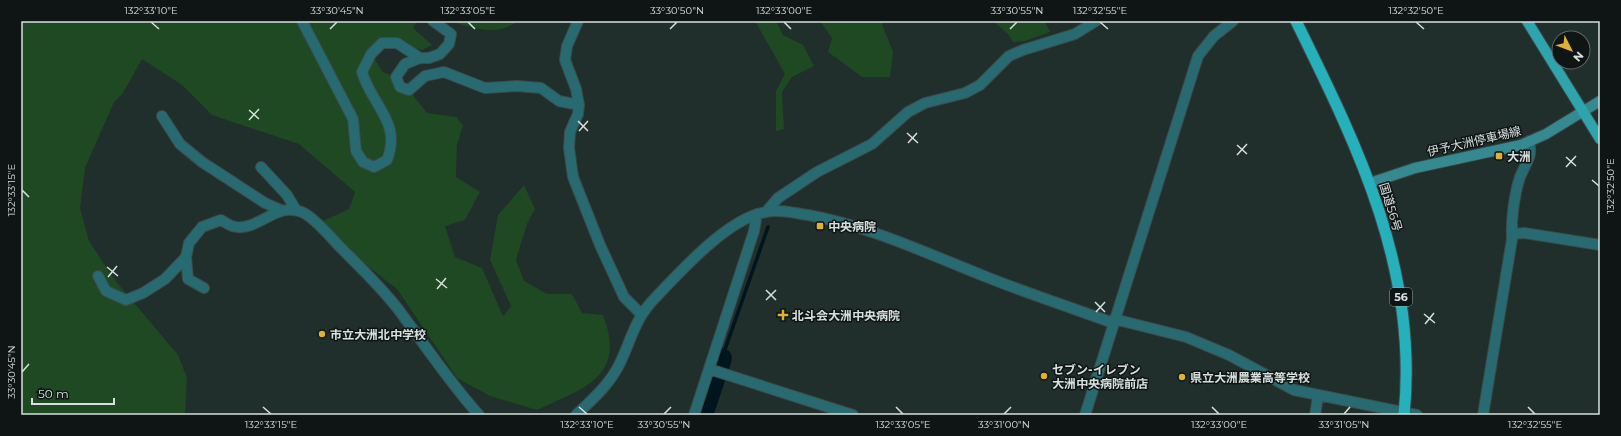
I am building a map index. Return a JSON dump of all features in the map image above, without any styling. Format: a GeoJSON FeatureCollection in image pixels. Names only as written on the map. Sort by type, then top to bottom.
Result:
{"type":"FeatureCollection","features":[{"type":"Feature","properties":{"kind":"highway","name":"国道56号"},"geometry":{"type":"LineString","coordinates":[[1296,21],[1338,107],[1370,183],[1393,257],[1403,306],[1405,352],[1404,413]]}},
{"type":"Feature","properties":{"kind":"main road"},"geometry":{"type":"LineString","coordinates":[[1527,21],[1600,139]]}},
{"type":"Feature","properties":{"kind":"main road","name":"伊予大洲停車場線"},"geometry":{"type":"LineString","coordinates":[[1370,183],[1415,168],[1521,145],[1546,134],[1600,101]]}},
{"type":"Feature","properties":{"kind":"street"},"geometry":{"type":"LineString","coordinates":[[302,21],[353,119],[356,151],[363,162],[374,167],[387,160],[392,147],[390,125],[366,83],[362,72],[370,54],[382,43],[397,43],[420,58]]}},
{"type":"Feature","properties":{"kind":"street"},"geometry":{"type":"LineString","coordinates":[[433,21],[451,34],[449,44],[440,54],[429,58],[420,58],[405,64],[396,77],[400,87],[409,90],[425,76],[444,72],[485,88],[517,86],[541,88],[559,101],[579,105]]}},
{"type":"Feature","properties":{"kind":"street"},"geometry":{"type":"LineString","coordinates":[[578,21],[567,46],[565,60],[576,89],[579,105],[578,114],[570,132],[569,148],[573,177],[600,245],[624,297],[641,314]]}},
{"type":"Feature","properties":{"kind":"street"},"geometry":{"type":"LineString","coordinates":[[576,415],[608,383],[620,362],[641,314],[654,298],[712,242],[740,222],[761,213],[778,198],[817,172],[872,144],[908,112],[924,103],[965,93],[980,85],[1008,56],[1075,34],[1096,21]]}},
{"type":"Feature","properties":{"kind":"street"},"geometry":{"type":"LineString","coordinates":[[1085,415],[1198,56],[1214,36],[1233,21]]}},
{"type":"Feature","properties":{"kind":"street"},"geometry":{"type":"LineString","coordinates":[[162,116],[180,144],[202,162],[265,203],[281,210],[296,210],[305,213],[319,226],[372,279],[397,308],[457,391],[480,415]]}},
{"type":"Feature","properties":{"kind":"street"},"geometry":{"type":"LineString","coordinates":[[1483,415],[1512,234],[1511,226],[1520,177],[1531,151],[1529,142]]}},
{"type":"Feature","properties":{"kind":"street"},"geometry":{"type":"LineString","coordinates":[[261,167],[287,195],[296,210]]}},
{"type":"Feature","properties":{"kind":"street"},"geometry":{"type":"LineString","coordinates":[[204,288],[188,279],[186,257],[189,243],[202,227],[221,220],[233,226],[247,226],[281,210]]}},
{"type":"Feature","properties":{"kind":"street"},"geometry":{"type":"LineString","coordinates":[[761,213],[784,211],[824,218],[859,228],[892,239],[986,276],[1114,321],[1186,337],[1229,355],[1294,390],[1417,415]]}},
{"type":"Feature","properties":{"kind":"street"},"geometry":{"type":"LineString","coordinates":[[694,415],[715,371],[754,231],[761,213]]}},
{"type":"Feature","properties":{"kind":"street"},"geometry":{"type":"LineString","coordinates":[[1512,234],[1524,233],[1600,245]]}},
{"type":"Feature","properties":{"kind":"street"},"geometry":{"type":"LineString","coordinates":[[98,276],[106,291],[126,300],[144,293],[165,279],[186,257]]}},
{"type":"Feature","properties":{"kind":"street"},"geometry":{"type":"LineString","coordinates":[[715,371],[853,415]]}},
{"type":"Feature","properties":{"kind":"street"},"geometry":{"type":"LineString","coordinates":[[1315,415],[1318,396]]}},
{"type":"Feature","properties":{"kind":"green space"},"geometry":{"type":"Polygon","coordinates":[[[21,21],[417,21],[413,28],[432,45],[422,50],[397,43],[382,43],[371,54],[383,72],[396,77],[409,90],[427,113],[456,117],[463,125],[457,145],[456,177],[480,192],[465,220],[445,226],[455,257],[482,268],[503,316],[511,306],[490,260],[498,215],[524,185],[535,209],[527,224],[516,260],[524,281],[547,294],[572,294],[582,313],[603,315],[609,336],[609,353],[605,367],[597,378],[585,387],[537,410],[490,396],[457,378],[397,289],[357,258],[323,221],[349,209],[355,192],[299,144],[212,115],[182,85],[142,59],[123,93],[114,102],[85,168],[80,208],[89,241],[114,279],[178,355],[187,378],[185,415],[21,415],[21,21]]]}},
{"type":"Feature","properties":{"kind":"green space"},"geometry":{"type":"Polygon","coordinates":[[[450,21],[518,21],[502,29],[485,30],[450,21]]]}},
{"type":"Feature","properties":{"kind":"green space"},"geometry":{"type":"Polygon","coordinates":[[[755,21],[776,21],[783,35],[803,45],[814,66],[792,77],[782,92],[784,129],[776,131],[776,91],[785,74],[755,21]]]}},
{"type":"Feature","properties":{"kind":"green space"},"geometry":{"type":"Polygon","coordinates":[[[820,21],[886,21],[882,24],[893,52],[890,77],[862,77],[828,52],[832,38],[820,21]]]}},
{"type":"Feature","properties":{"kind":"green space"},"geometry":{"type":"Polygon","coordinates":[[[993,21],[1045,21],[1050,32],[1025,41],[1013,42],[1008,34],[993,21]]]}},
{"type":"Feature","properties":{"kind":"waterway"},"geometry":{"type":"LineString","coordinates":[[722,358],[768,227]]}},
{"type":"Feature","properties":{"kind":"waterway"},"geometry":{"type":"LineString","coordinates":[[703,415],[722,358]]}},
{"type":"Feature","properties":{"kind":"place","name":"大洲"},"geometry":{"type":"Point","coordinates":[1499,156]}},
{"type":"Feature","properties":{"kind":"place","name":"中央病院"},"geometry":{"type":"Point","coordinates":[820,226]}},
{"type":"Feature","properties":{"kind":"place","name":"北斗会大洲中央病院"},"geometry":{"type":"Point","coordinates":[783,315]}},
{"type":"Feature","properties":{"kind":"place","name":"市立大洲北中学校"},"geometry":{"type":"Point","coordinates":[322,334]}},
{"type":"Feature","properties":{"kind":"place","name":"セブン-イレブン 大洲中央病院前店"},"geometry":{"type":"Point","coordinates":[1044,376]}},
{"type":"Feature","properties":{"kind":"place","name":"県立大洲農業高等学校"},"geometry":{"type":"Point","coordinates":[1182,377]}}]}
